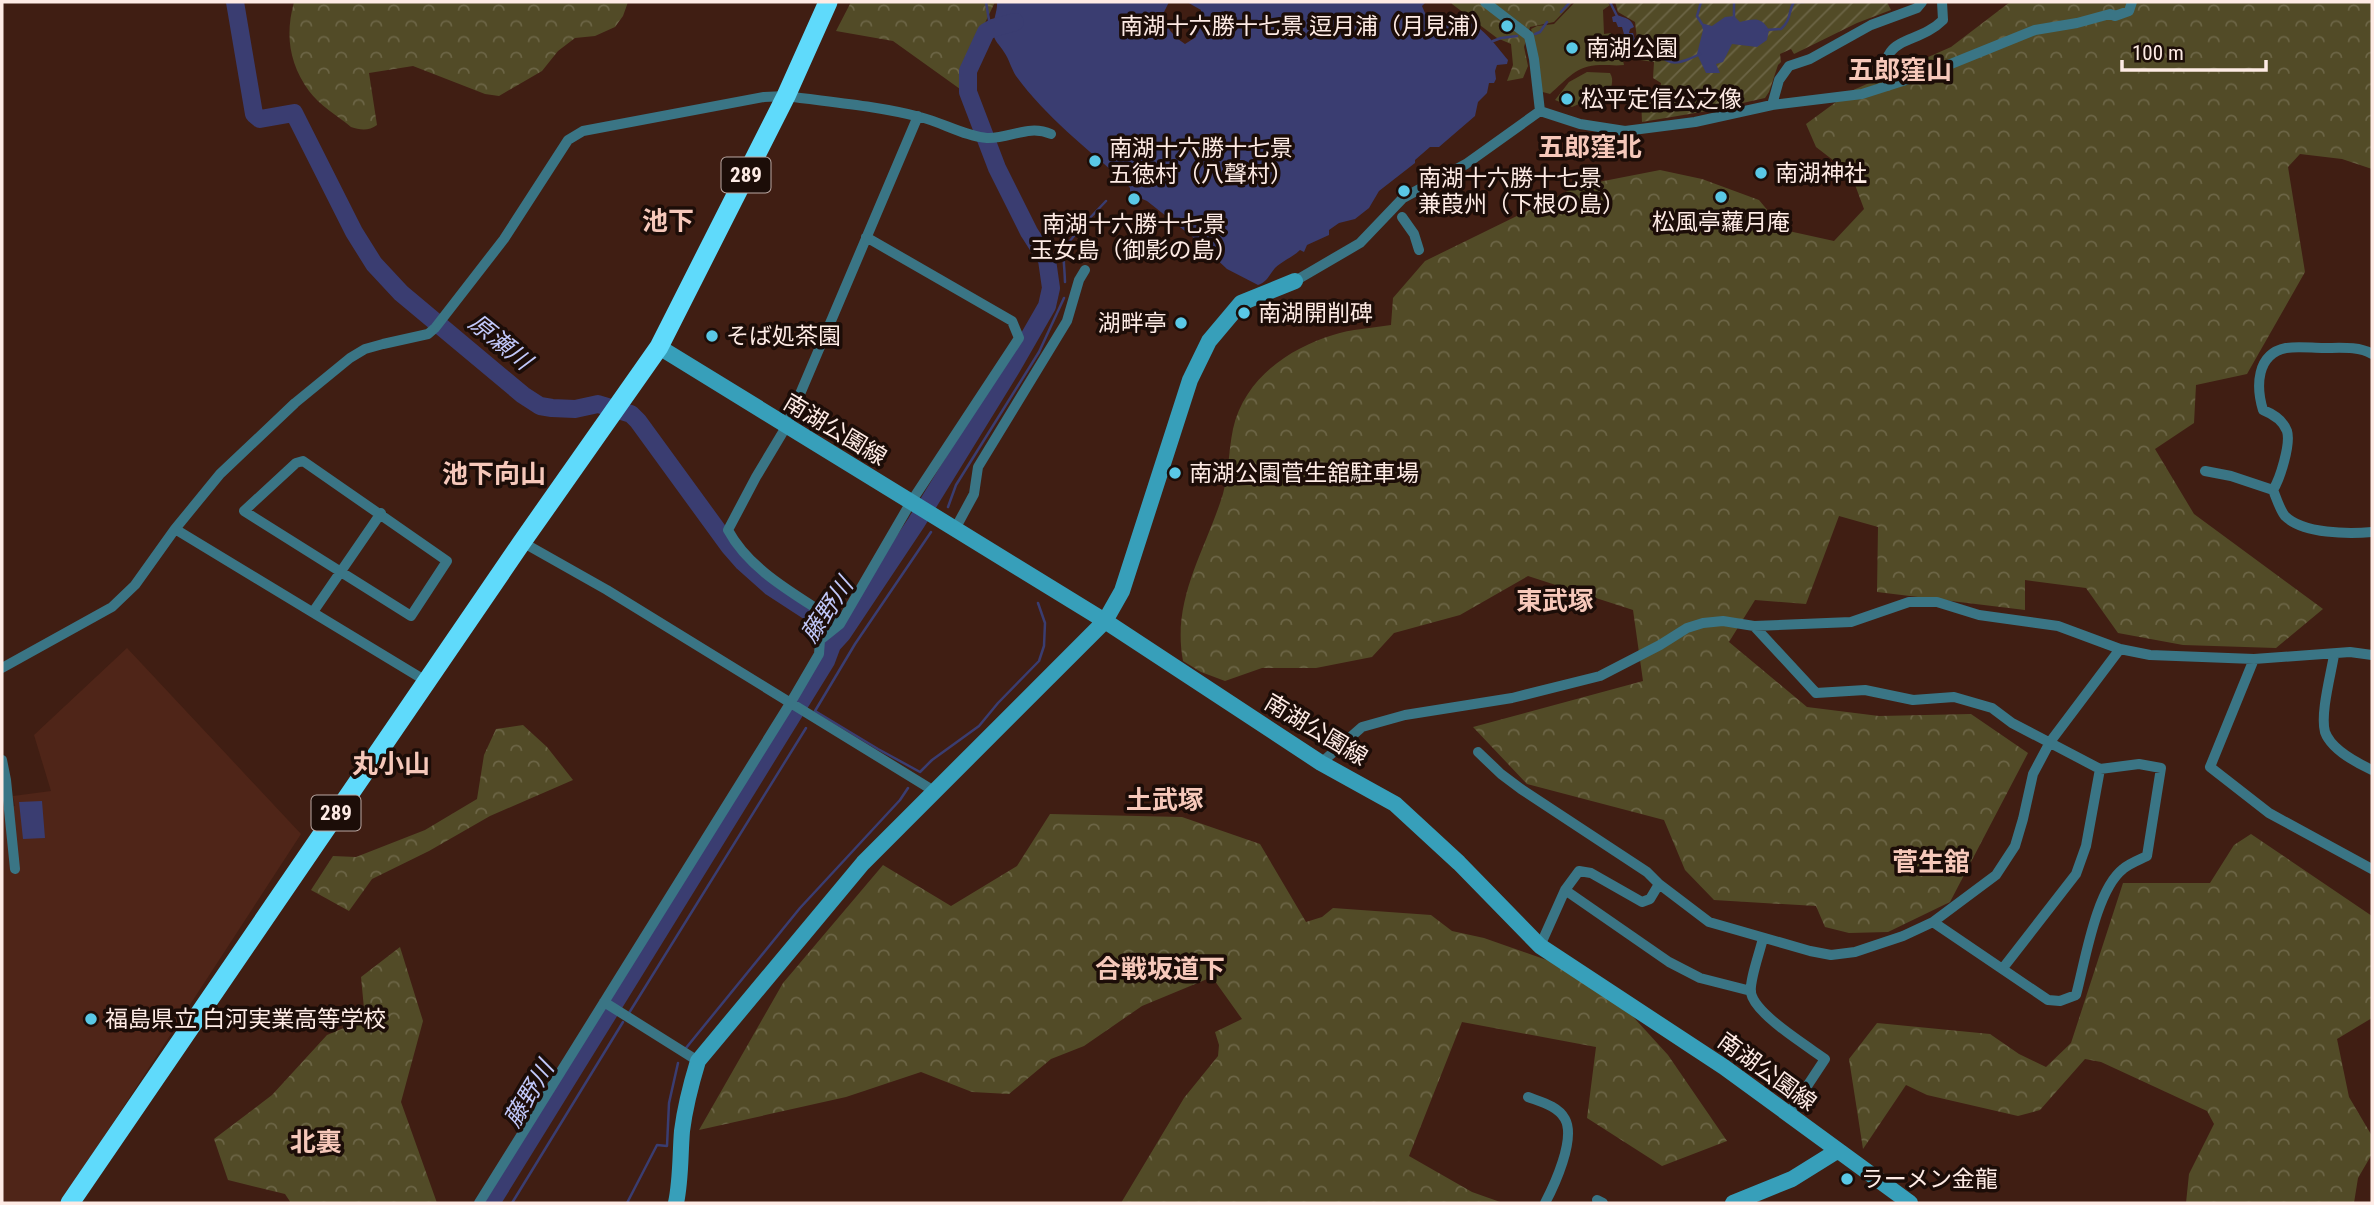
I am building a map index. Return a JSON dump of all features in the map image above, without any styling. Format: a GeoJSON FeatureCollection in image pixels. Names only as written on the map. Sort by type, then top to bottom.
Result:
{"type":"FeatureCollection","features":[{"type":"Feature","properties":{"kind":"highway","name":"289"},"geometry":{"type":"LineString","coordinates":[[69,1203],[426,681],[659,347],[786,96],[828,2]]}},
{"type":"Feature","properties":{"kind":"main road"},"geometry":{"type":"LineString","coordinates":[[676,1203],[680,1182],[682,1131],[689,1090],[698,1061],[863,863],[1105,621],[1122,591],[1190,380],[1209,341],[1241,303],[1295,281]]}},
{"type":"Feature","properties":{"kind":"main road","name":"南湖公園線"},"geometry":{"type":"LineString","coordinates":[[659,347],[1105,621],[1321,763],[1395,804],[1459,863],[1540,946],[1724,1067],[1910,1203]]}},
{"type":"Feature","properties":{"kind":"main road"},"geometry":{"type":"LineString","coordinates":[[1733,1203],[1792,1179],[1837,1151]]}},
{"type":"Feature","properties":{"kind":"street"},"geometry":{"type":"LineString","coordinates":[[1485,2],[1529,36],[1539,111]]}},
{"type":"Feature","properties":{"kind":"street"},"geometry":{"type":"LineString","coordinates":[[1895,2],[1902,14]]}},
{"type":"Feature","properties":{"kind":"street"},"geometry":{"type":"LineString","coordinates":[[1772,105],[1779,80],[1789,66],[1810,59],[1871,25],[1917,8],[1922,2]]}},
{"type":"Feature","properties":{"kind":"street"},"geometry":{"type":"LineString","coordinates":[[1888,86],[1884,71],[1886,58],[1892,48],[1933,30],[1943,20],[1942,2]]}},
{"type":"Feature","properties":{"kind":"street"},"geometry":{"type":"LineString","coordinates":[[1539,111],[1580,124],[1625,131],[1695,122],[1772,105],[1862,94],[2035,30],[2110,14],[2121,15],[2129,11],[2132,2]]}},
{"type":"Feature","properties":{"kind":"street"},"geometry":{"type":"LineString","coordinates":[[2,668],[112,607],[135,584],[220,474],[295,403],[350,358],[365,349],[428,334],[438,325],[504,239],[568,140],[583,131],[764,97],[786,96],[918,116],[984,137],[1031,129],[1051,134]]}},
{"type":"Feature","properties":{"kind":"street"},"geometry":{"type":"LineString","coordinates":[[1295,281],[1360,243],[1403,198],[1466,164],[1539,111]]}},
{"type":"Feature","properties":{"kind":"street"},"geometry":{"type":"LineString","coordinates":[[831,631],[754,564],[737,547],[728,530],[755,477],[786,427],[918,116]]}},
{"type":"Feature","properties":{"kind":"street"},"geometry":{"type":"LineString","coordinates":[[1402,217],[1415,234],[1419,250]]}},
{"type":"Feature","properties":{"kind":"street"},"geometry":{"type":"LineString","coordinates":[[479,1203],[791,702],[819,654],[818,644],[831,631],[911,502],[1019,338],[1013,321],[866,237]]}},
{"type":"Feature","properties":{"kind":"street"},"geometry":{"type":"LineString","coordinates":[[955,529],[974,494],[978,467],[1067,321],[1079,280],[1085,270]]}},
{"type":"Feature","properties":{"kind":"street"},"geometry":{"type":"LineString","coordinates":[[2372,354],[2369,351],[2347,348],[2285,348],[2265,361],[2258,385],[2263,410],[2276,415],[2287,432],[2286,452],[2273,490],[2285,515],[2300,524],[2332,533],[2372,532]]}},
{"type":"Feature","properties":{"kind":"street"},"geometry":{"type":"LineString","coordinates":[[303,461],[381,513],[447,561],[411,616],[244,511],[296,463],[303,461]]}},
{"type":"Feature","properties":{"kind":"street"},"geometry":{"type":"LineString","coordinates":[[2205,471],[2231,476],[2273,490]]}},
{"type":"Feature","properties":{"kind":"street"},"geometry":{"type":"LineString","coordinates":[[313,612],[381,513]]}},
{"type":"Feature","properties":{"kind":"street"},"geometry":{"type":"LineString","coordinates":[[175,529],[426,681]]}},
{"type":"Feature","properties":{"kind":"street"},"geometry":{"type":"LineString","coordinates":[[522,542],[807,711],[933,791]]}},
{"type":"Feature","properties":{"kind":"street"},"geometry":{"type":"LineString","coordinates":[[1321,763],[1362,727],[1405,715],[1512,698],[1600,676],[1687,628],[1703,623],[1723,621],[1754,626],[1851,622],[1909,602],[1937,602],[1979,615],[2058,626],[2120,649],[2150,655],[2254,659],[2350,652],[2372,655]]}},
{"type":"Feature","properties":{"kind":"street"},"geometry":{"type":"LineString","coordinates":[[1754,626],[1816,692],[1865,690],[1913,700],[1954,696],[1992,708],[2012,723],[2100,769],[2139,764],[2161,768],[2147,856],[2124,868],[2111,881],[2089,941],[2076,995],[2060,1001],[2048,1000],[1933,922]]}},
{"type":"Feature","properties":{"kind":"street"},"geometry":{"type":"LineString","coordinates":[[1478,752],[1521,789],[1647,872],[1709,922],[1831,955],[1876,946],[1933,922],[1996,875],[2015,846],[2024,819],[2032,774],[2050,742],[2120,649]]}},
{"type":"Feature","properties":{"kind":"street"},"geometry":{"type":"LineString","coordinates":[[2334,655],[2324,717],[2326,734],[2341,751],[2372,770]]}},
{"type":"Feature","properties":{"kind":"street"},"geometry":{"type":"LineString","coordinates":[[2254,659],[2210,767],[2269,813],[2372,869]]}},
{"type":"Feature","properties":{"kind":"street"},"geometry":{"type":"LineString","coordinates":[[2,760],[15,869]]}},
{"type":"Feature","properties":{"kind":"street"},"geometry":{"type":"LineString","coordinates":[[2003,968],[2076,874],[2085,846],[2100,769]]}},
{"type":"Feature","properties":{"kind":"street"},"geometry":{"type":"LineString","coordinates":[[1540,946],[1565,890],[1579,871],[1591,873],[1643,902],[1650,899],[1659,884]]}},
{"type":"Feature","properties":{"kind":"street"},"geometry":{"type":"LineString","coordinates":[[1565,890],[1669,962],[1700,978],[1751,991]]}},
{"type":"Feature","properties":{"kind":"street"},"geometry":{"type":"LineString","coordinates":[[1763,938],[1751,991],[1762,1011],[1825,1059],[1788,1115]]}},
{"type":"Feature","properties":{"kind":"street"},"geometry":{"type":"LineString","coordinates":[[604,1002],[698,1061]]}},
{"type":"Feature","properties":{"kind":"street"},"geometry":{"type":"LineString","coordinates":[[1528,1097],[1558,1111],[1567,1124],[1567,1141],[1562,1164],[1545,1203]]}},
{"type":"Feature","properties":{"kind":"shaded area","name":"福島県立 白河実業高等学校"},"geometry":{"type":"Polygon","coordinates":[[[127,648],[301,834],[61,1203],[2,1203],[2,808],[15,806],[13,796],[51,791],[34,735],[127,648]]]}},
{"type":"Feature","properties":{"kind":"green space"},"geometry":{"type":"Polygon","coordinates":[[[294,2],[628,2],[615,27],[595,36],[575,38],[558,51],[542,71],[499,96],[485,94],[413,66],[369,73],[377,125],[358,129],[351,127],[313,96],[302,80],[291,48],[290,26],[294,2]]]}},
{"type":"Feature","properties":{"kind":"green space"},"geometry":{"type":"Polygon","coordinates":[[[851,2],[995,2],[974,46],[967,94],[893,41],[836,31],[851,2]]]}},
{"type":"Feature","properties":{"kind":"green space"},"geometry":{"type":"Polygon","coordinates":[[[1451,2],[1573,2],[1554,22],[1530,27],[1524,47],[1528,66],[1523,78],[1507,81],[1513,65],[1511,44],[1497,38],[1451,2]]]}},
{"type":"Feature","properties":{"kind":"green space"},"geometry":{"type":"Polygon","coordinates":[[[1575,2],[1607,2],[1610,5],[1603,10],[1604,34],[1611,33],[1614,47],[1620,47],[1624,65],[1586,67],[1573,74],[1550,94],[1539,91],[1535,43],[1531,29],[1554,24],[1575,2]]]}},
{"type":"Feature","properties":{"kind":"green space"},"geometry":{"type":"Polygon","coordinates":[[[1615,2],[1887,2],[1891,10],[1857,23],[1794,54],[1791,49],[1780,54],[1781,62],[1765,98],[1642,122],[1641,97],[1660,93],[1661,83],[1653,78],[1654,62],[1633,59],[1634,54],[1646,48],[1637,39],[1635,22],[1618,12],[1615,2]]]}},
{"type":"Feature","properties":{"kind":"green space"},"geometry":{"type":"Polygon","coordinates":[[[2010,2],[2372,2],[2372,169],[2342,159],[2300,154],[2288,167],[2305,272],[2247,374],[2196,385],[2194,423],[2155,449],[2194,514],[2323,609],[2276,648],[2183,645],[2118,633],[2086,588],[2025,580],[2025,610],[1877,592],[1878,527],[1839,516],[1806,604],[1755,600],[1729,642],[1807,707],[1879,716],[1971,714],[2028,753],[1950,902],[1888,932],[1849,933],[1825,927],[1816,906],[1714,900],[1685,870],[1664,820],[1527,784],[1473,727],[1643,681],[1633,610],[1528,576],[1460,615],[1394,633],[1372,657],[1316,668],[1262,668],[1225,681],[1201,672],[1183,661],[1181,639],[1185,599],[1223,494],[1233,429],[1247,396],[1257,381],[1270,369],[1284,358],[1316,341],[1347,331],[1391,325],[1393,298],[1425,261],[1578,186],[1660,170],[1702,179],[1759,200],[1784,230],[1834,241],[1864,209],[1851,174],[1816,147],[1806,124],[1851,91],[1951,47],[2010,2]]]}},
{"type":"Feature","properties":{"kind":"green space"},"geometry":{"type":"Polygon","coordinates":[[[1587,72],[1610,73],[1612,82],[1609,97],[1593,98],[1572,107],[1555,100],[1569,82],[1587,72]]]}},
{"type":"Feature","properties":{"kind":"green space"},"geometry":{"type":"Polygon","coordinates":[[[523,725],[547,747],[573,780],[490,816],[429,851],[372,879],[349,911],[311,890],[333,856],[356,857],[425,830],[477,799],[484,755],[496,729],[523,725]]]}},
{"type":"Feature","properties":{"kind":"green space"},"geometry":{"type":"Polygon","coordinates":[[[1050,814],[1182,817],[1260,844],[1306,922],[1322,917],[1333,908],[1431,915],[1452,931],[1484,938],[1578,971],[1606,987],[1668,1055],[1727,1141],[1662,1166],[1587,1118],[1596,1047],[1462,1022],[1409,1156],[1472,1192],[1503,1203],[1121,1203],[1184,1098],[1218,1056],[1219,1045],[1215,1032],[1242,1019],[1212,977],[1142,1006],[1084,1046],[1051,1059],[1009,1094],[972,1092],[921,1072],[846,1097],[699,1130],[783,983],[883,865],[951,906],[1017,866],[1050,814]]]}},
{"type":"Feature","properties":{"kind":"green space"},"geometry":{"type":"Polygon","coordinates":[[[2251,834],[2372,916],[2372,1018],[2337,1039],[2349,1097],[2372,1136],[2372,1154],[2358,1178],[2354,1203],[2186,1203],[2189,1174],[2214,1124],[2207,1111],[2101,1062],[2085,1059],[2040,1110],[2018,1116],[1927,1095],[1906,1085],[1863,1149],[1849,1059],[1877,1023],[1990,1034],[2019,1054],[2046,1067],[2071,1043],[2123,883],[2210,883],[2234,845],[2251,834]]]}},
{"type":"Feature","properties":{"kind":"green space"},"geometry":{"type":"Polygon","coordinates":[[[400,947],[423,1021],[401,1102],[437,1203],[291,1203],[285,1194],[228,1180],[214,1139],[272,1095],[327,1035],[365,1019],[361,977],[400,947]]]}},
{"type":"Feature","properties":{"kind":"water"},"geometry":{"type":"Polygon","coordinates":[[[997,2],[1169,2],[1163,14],[1171,31],[1185,44],[1196,37],[1193,29],[1200,21],[1201,10],[1187,2],[1426,2],[1422,6],[1425,13],[1432,17],[1439,15],[1451,23],[1468,22],[1483,31],[1508,60],[1507,64],[1497,65],[1496,79],[1494,83],[1489,83],[1487,93],[1478,102],[1475,116],[1439,147],[1430,147],[1415,163],[1379,191],[1369,208],[1355,219],[1339,223],[1329,230],[1329,235],[1307,245],[1304,252],[1300,250],[1281,263],[1258,285],[1227,269],[1195,239],[1147,201],[1130,194],[1130,188],[1124,181],[1040,105],[1016,76],[995,38],[993,29],[997,2]]]}},
{"type":"Feature","properties":{"kind":"water"},"geometry":{"type":"Polygon","coordinates":[[[1617,15],[1633,24],[1634,27],[1629,33],[1633,33],[1636,44],[1643,47],[1640,50],[1632,51],[1629,38],[1625,38],[1622,27],[1613,22],[1612,17],[1617,15]]]}},
{"type":"Feature","properties":{"kind":"water"},"geometry":{"type":"Polygon","coordinates":[[[1734,16],[1740,22],[1763,22],[1769,30],[1767,40],[1757,47],[1732,44],[1723,62],[1716,64],[1720,73],[1706,73],[1697,54],[1703,30],[1701,23],[1712,26],[1725,17],[1734,16]]]}},
{"type":"Feature","properties":{"kind":"water"},"geometry":{"type":"Polygon","coordinates":[[[42,801],[45,838],[23,839],[19,802],[42,801]]]}},
{"type":"Feature","properties":{"kind":"waterway","name":"原瀬川"},"geometry":{"type":"LineString","coordinates":[[235,2],[254,114],[260,119],[294,113],[354,232],[374,264],[401,293],[523,395],[540,406],[575,409],[598,404],[631,414],[729,546],[771,587],[814,615],[823,624],[832,645]]}},
{"type":"Feature","properties":{"kind":"waterway"},"geometry":{"type":"LineString","coordinates":[[986,2],[990,26],[986,32]]}},
{"type":"Feature","properties":{"kind":"waterway"},"geometry":{"type":"LineString","coordinates":[[1561,12],[1570,2]]}},
{"type":"Feature","properties":{"kind":"waterway"},"geometry":{"type":"LineString","coordinates":[[1610,2],[1618,18]]}},
{"type":"Feature","properties":{"kind":"waterway"},"geometry":{"type":"LineString","coordinates":[[1701,2],[1697,16],[1702,24]]}},
{"type":"Feature","properties":{"kind":"waterway"},"geometry":{"type":"LineString","coordinates":[[1734,2],[1734,18]]}},
{"type":"Feature","properties":{"kind":"waterway"},"geometry":{"type":"LineString","coordinates":[[1766,30],[1781,29],[1787,22],[1794,2],[1804,2]]}},
{"type":"Feature","properties":{"kind":"waterway","name":"藤野川"},"geometry":{"type":"LineString","coordinates":[[491,1203],[826,661],[832,645],[916,523],[1047,306],[1051,288],[1047,260],[1029,232],[997,168],[968,92],[968,71],[986,32],[1015,22]]}},
{"type":"Feature","properties":{"kind":"waterway"},"geometry":{"type":"LineString","coordinates":[[1535,34],[1540,32],[1547,22]]}},
{"type":"Feature","properties":{"kind":"waterway"},"geometry":{"type":"LineString","coordinates":[[1493,41],[1517,36]]}},
{"type":"Feature","properties":{"kind":"waterway"},"geometry":{"type":"LineString","coordinates":[[1639,48],[1654,51],[1666,60],[1675,62],[1700,54]]}},
{"type":"Feature","properties":{"kind":"waterway"},"geometry":{"type":"LineString","coordinates":[[1087,221],[1106,201]]}},
{"type":"Feature","properties":{"kind":"waterway"},"geometry":{"type":"LineString","coordinates":[[1065,282],[1064,252],[1082,227]]}},
{"type":"Feature","properties":{"kind":"waterway"},"geometry":{"type":"LineString","coordinates":[[948,507],[956,485],[1039,352],[1064,298]]}},
{"type":"Feature","properties":{"kind":"waterway"},"geometry":{"type":"LineString","coordinates":[[815,711],[855,644],[931,532]]}},
{"type":"Feature","properties":{"kind":"waterway"},"geometry":{"type":"LineString","coordinates":[[815,711],[920,772],[979,726],[1039,661],[1044,646],[1045,623],[1038,603]]}},
{"type":"Feature","properties":{"kind":"waterway"},"geometry":{"type":"LineString","coordinates":[[629,1013],[806,728]]}},
{"type":"Feature","properties":{"kind":"waterway"},"geometry":{"type":"LineString","coordinates":[[686,1048],[800,908],[908,788]]}},
{"type":"Feature","properties":{"kind":"waterway"},"geometry":{"type":"LineString","coordinates":[[512,1203],[623,1022]]}},
{"type":"Feature","properties":{"kind":"waterway"},"geometry":{"type":"LineString","coordinates":[[627,1203],[657,1145],[667,1146],[669,1103],[678,1063]]}},
{"type":"Feature","properties":{"kind":"place","name":"南湖十六勝十七景 逗月浦（月見浦）"},"geometry":{"type":"Point","coordinates":[1507,26]}},
{"type":"Feature","properties":{"kind":"place","name":"南湖公園"},"geometry":{"type":"Point","coordinates":[1572,48]}},
{"type":"Feature","properties":{"kind":"place","name":"松平定信公之像"},"geometry":{"type":"Point","coordinates":[1567,99]}},
{"type":"Feature","properties":{"kind":"place","name":"南湖十六勝十七景 五徳村（八聲村）"},"geometry":{"type":"Point","coordinates":[1095,161]}},
{"type":"Feature","properties":{"kind":"place","name":"南湖神社"},"geometry":{"type":"Point","coordinates":[1761,173]}},
{"type":"Feature","properties":{"kind":"place","name":"南湖十六勝十七景 兼葭州（下根の島）"},"geometry":{"type":"Point","coordinates":[1404,191]}},
{"type":"Feature","properties":{"kind":"place","name":"松風亭蘿月庵"},"geometry":{"type":"Point","coordinates":[1721,197]}},
{"type":"Feature","properties":{"kind":"place","name":"南湖十六勝十七景 玉女島（御影の島）"},"geometry":{"type":"Point","coordinates":[1134,199]}},
{"type":"Feature","properties":{"kind":"place","name":"南湖開削碑"},"geometry":{"type":"Point","coordinates":[1244,313]}},
{"type":"Feature","properties":{"kind":"place","name":"湖畔亭"},"geometry":{"type":"Point","coordinates":[1181,323]}},
{"type":"Feature","properties":{"kind":"place","name":"そば処茶園"},"geometry":{"type":"Point","coordinates":[712,336]}},
{"type":"Feature","properties":{"kind":"place","name":"南湖公園菅生舘駐車場"},"geometry":{"type":"Point","coordinates":[1175,473]}},
{"type":"Feature","properties":{"kind":"place","name":"福島県立 白河実業高等学校"},"geometry":{"type":"Point","coordinates":[91,1019]}},
{"type":"Feature","properties":{"kind":"place","name":"ラーメン金龍"},"geometry":{"type":"Point","coordinates":[1847,1179]}},
{"type":"Feature","properties":{"kind":"district","name":"五郎窪山"},"geometry":{"type":"Point","coordinates":[1900,70]}},
{"type":"Feature","properties":{"kind":"district","name":"五郎窪北"},"geometry":{"type":"Point","coordinates":[1590,147]}},
{"type":"Feature","properties":{"kind":"district","name":"池下"},"geometry":{"type":"Point","coordinates":[668,221]}},
{"type":"Feature","properties":{"kind":"district","name":"池下向山"},"geometry":{"type":"Point","coordinates":[494,474]}},
{"type":"Feature","properties":{"kind":"district","name":"東武塚"},"geometry":{"type":"Point","coordinates":[1555,601]}},
{"type":"Feature","properties":{"kind":"district","name":"丸小山"},"geometry":{"type":"Point","coordinates":[391,764]}},
{"type":"Feature","properties":{"kind":"district","name":"土武塚"},"geometry":{"type":"Point","coordinates":[1165,800]}},
{"type":"Feature","properties":{"kind":"district","name":"菅生舘"},"geometry":{"type":"Point","coordinates":[1931,862]}},
{"type":"Feature","properties":{"kind":"district","name":"合戦坂道下"},"geometry":{"type":"Point","coordinates":[1160,969]}},
{"type":"Feature","properties":{"kind":"district","name":"北裏"},"geometry":{"type":"Point","coordinates":[316,1142]}}]}
